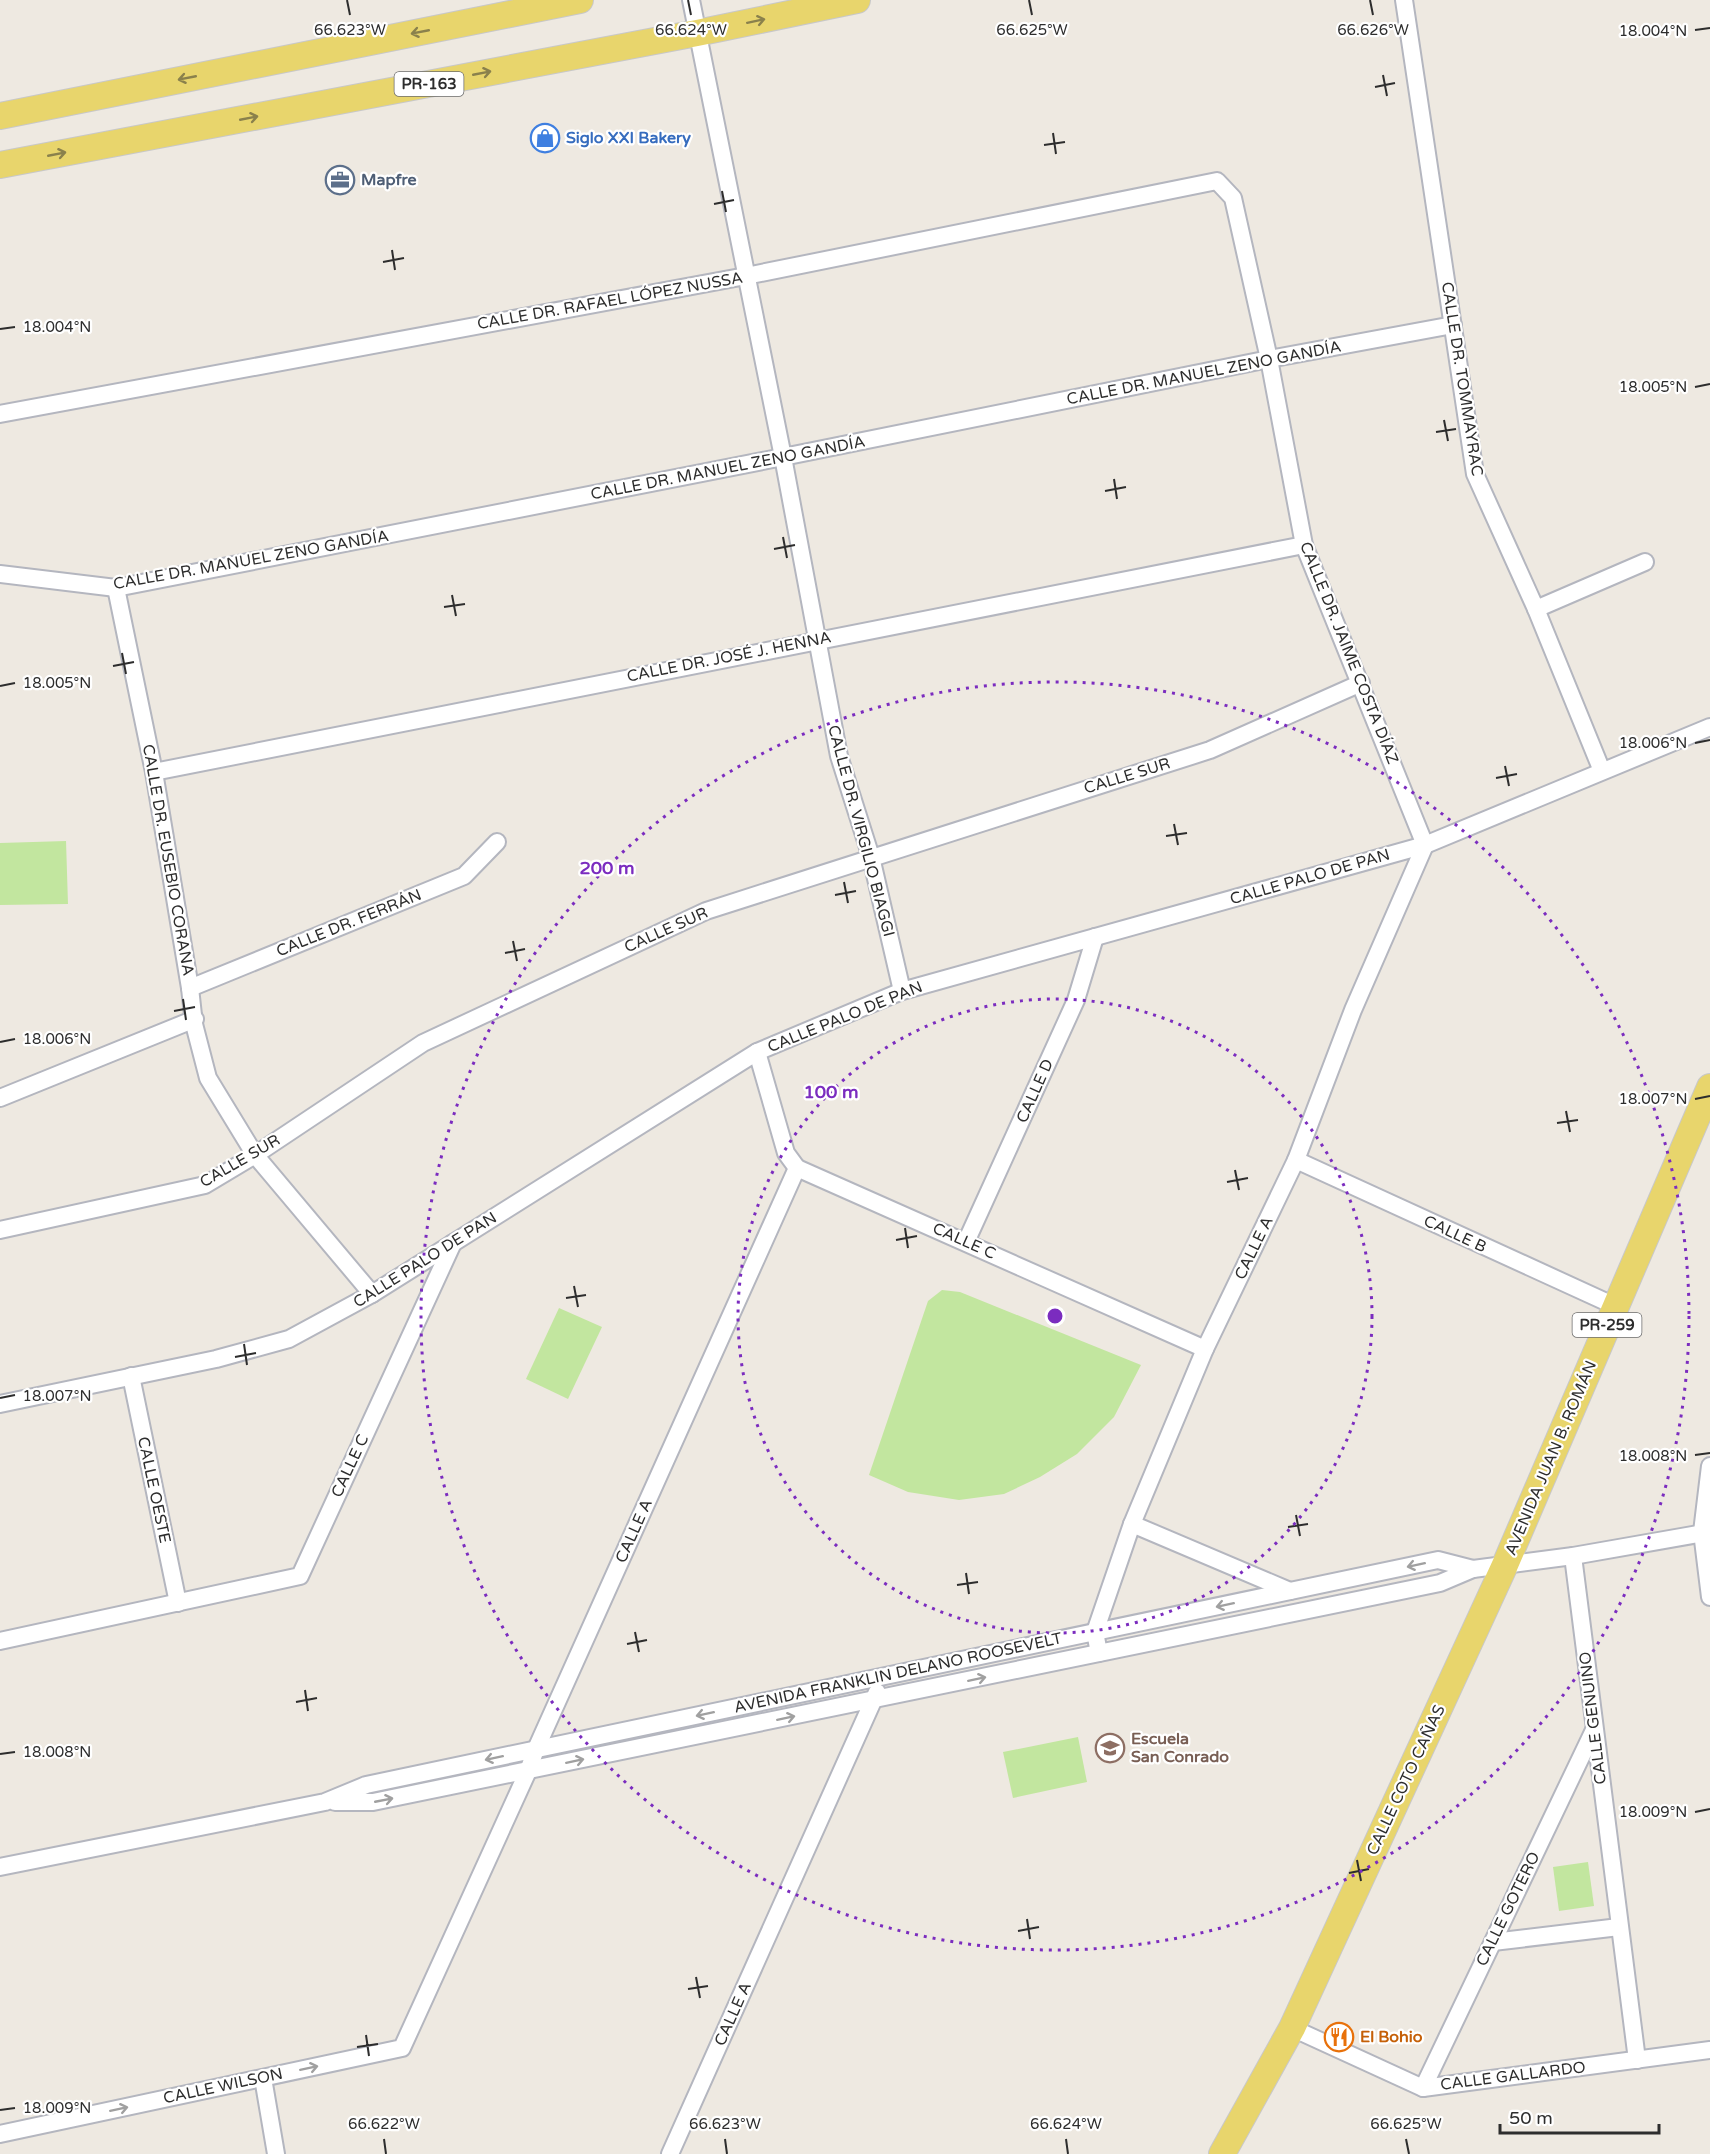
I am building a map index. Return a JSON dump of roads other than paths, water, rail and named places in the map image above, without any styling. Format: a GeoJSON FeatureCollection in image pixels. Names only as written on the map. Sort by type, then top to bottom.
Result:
{"type":"FeatureCollection","features":[{"type":"Feature","properties":{"kind":"main road"},"geometry":{"type":"LineString","coordinates":[[0,116],[580,0]]}},
{"type":"Feature","properties":{"kind":"main road","name":"PR-163"},"geometry":{"type":"LineString","coordinates":[[0,165],[697,33],[857,0]]}},
{"type":"Feature","properties":{"kind":"main road","name":"AVENIDA JUAN B. ROMÁN"},"geometry":{"type":"LineString","coordinates":[[1506,1565],[1710,1087]]}},
{"type":"Feature","properties":{"kind":"main road","name":"CALLE COTO CAÑAS"},"geometry":{"type":"LineString","coordinates":[[1222,2154],[1292,2028],[1506,1565]]}},
{"type":"Feature","properties":{"kind":"street","name":"CALLE DR. VIRGILIO BIAGGI"},"geometry":{"type":"LineString","coordinates":[[691,0],[783,457],[839,756],[871,857],[902,991]]}},
{"type":"Feature","properties":{"kind":"street","name":"CALLE DR. TOMMAYRAC"},"geometry":{"type":"LineString","coordinates":[[1404,0],[1475,474],[1536,609],[1602,771]]}},
{"type":"Feature","properties":{"kind":"street","name":"CALLE DR. RAFAEL LÓPEZ NUSSA"},"geometry":{"type":"LineString","coordinates":[[0,414],[746,276],[1218,181]]}},
{"type":"Feature","properties":{"kind":"street","name":"CALLE DR. JAIME COSTA DÍAZ"},"geometry":{"type":"LineString","coordinates":[[1218,181],[1233,198],[1269,359],[1304,545],[1425,845]]}},
{"type":"Feature","properties":{"kind":"street","name":"CALLE DR. MANUEL ZENO GANDÍA"},"geometry":{"type":"LineString","coordinates":[[0,574],[116,588],[1269,359],[1454,325]]}},
{"type":"Feature","properties":{"kind":"street","name":"CALLE DR. JOSÉ J. HENNA"},"geometry":{"type":"LineString","coordinates":[[154,772],[1304,545]]}},
{"type":"Feature","properties":{"kind":"street"},"geometry":{"type":"LineString","coordinates":[[1536,609],[1645,562]]}},
{"type":"Feature","properties":{"kind":"street","name":"CALLE DR. EUSEBIO CORANA"},"geometry":{"type":"LineString","coordinates":[[116,588],[154,772],[194,1024],[208,1078],[255,1155],[372,1293]]}},
{"type":"Feature","properties":{"kind":"street","name":"CALLE SUR"},"geometry":{"type":"LineString","coordinates":[[0,1230],[205,1185],[255,1155],[423,1043],[706,911],[1210,750],[1360,683]]}},
{"type":"Feature","properties":{"kind":"street","name":"CALLE PALO DE PAN"},"geometry":{"type":"LineString","coordinates":[[0,1404],[216,1359],[289,1339],[372,1293],[757,1052],[902,991],[1425,845],[1710,726]]}},
{"type":"Feature","properties":{"kind":"street","name":"CALLE DR. FERRÁN"},"geometry":{"type":"LineString","coordinates":[[190,988],[464,876],[496,842]]}},
{"type":"Feature","properties":{"kind":"street","name":"CALLE A"},"geometry":{"type":"LineString","coordinates":[[1099,1653],[1095,1632],[1132,1524],[1205,1349],[1296,1160],[1353,1010],[1425,845]]}},
{"type":"Feature","properties":{"kind":"street","name":"CALLE D"},"geometry":{"type":"LineString","coordinates":[[966,1242],[1076,1000],[1095,937]]}},
{"type":"Feature","properties":{"kind":"street"},"geometry":{"type":"LineString","coordinates":[[0,1098],[195,1019]]}},
{"type":"Feature","properties":{"kind":"street"},"geometry":{"type":"LineString","coordinates":[[757,1052],[786,1153],[797,1168]]}},
{"type":"Feature","properties":{"kind":"street","name":"CALLE B"},"geometry":{"type":"LineString","coordinates":[[1296,1160],[1615,1306]]}},
{"type":"Feature","properties":{"kind":"street","name":"CALLE A"},"geometry":{"type":"LineString","coordinates":[[421,2006],[797,1168]]}},
{"type":"Feature","properties":{"kind":"street","name":"CALLE C"},"geometry":{"type":"LineString","coordinates":[[797,1168],[1205,1349]]}},
{"type":"Feature","properties":{"kind":"street","name":"CALLE C"},"geometry":{"type":"LineString","coordinates":[[178,1603],[300,1576],[453,1243]]}},
{"type":"Feature","properties":{"kind":"street","name":"CALLE OESTE"},"geometry":{"type":"LineString","coordinates":[[131,1376],[178,1603]]}},
{"type":"Feature","properties":{"kind":"street"},"geometry":{"type":"LineString","coordinates":[[1710,1466],[1706,1532],[1710,1597]]}},
{"type":"Feature","properties":{"kind":"street"},"geometry":{"type":"LineString","coordinates":[[1132,1524],[1290,1591]]}},
{"type":"Feature","properties":{"kind":"street","name":"AVENIDA FRANKLIN DELANO ROOSEVELT"},"geometry":{"type":"LineString","coordinates":[[325,1802],[373,1802],[1440,1583],[1473,1569],[1573,1556],[1706,1532]]}},
{"type":"Feature","properties":{"kind":"street","name":"CALLE GENUINO"},"geometry":{"type":"LineString","coordinates":[[1573,1556],[1637,2060]]}},
{"type":"Feature","properties":{"kind":"street","name":"AVENIDA FRANKLIN DELANO ROOSEVELT"},"geometry":{"type":"LineString","coordinates":[[0,1867],[325,1802],[366,1785],[1437,1560],[1473,1569]]}},
{"type":"Feature","properties":{"kind":"street"},"geometry":{"type":"LineString","coordinates":[[0,1641],[178,1603]]}},
{"type":"Feature","properties":{"kind":"street","name":"CALLE A"},"geometry":{"type":"LineString","coordinates":[[670,2154],[874,1700],[882,1677]]}},
{"type":"Feature","properties":{"kind":"street","name":"CALLE GOTERO"},"geometry":{"type":"LineString","coordinates":[[1423,2088],[1594,1730]]}},
{"type":"Feature","properties":{"kind":"street"},"geometry":{"type":"LineString","coordinates":[[1492,1942],[1619,1927]]}},
{"type":"Feature","properties":{"kind":"street","name":"CALLE WILSON"},"geometry":{"type":"LineString","coordinates":[[0,2134],[402,2048],[421,2006]]}},
{"type":"Feature","properties":{"kind":"street","name":"CALLE GALLARDO"},"geometry":{"type":"LineString","coordinates":[[1292,2028],[1423,2088],[1710,2050]]}},
{"type":"Feature","properties":{"kind":"street"},"geometry":{"type":"LineString","coordinates":[[263,2078],[276,2154]]}},
{"type":"Feature","properties":{"kind":"place","name":"Siglo XXI Bakery"},"geometry":{"type":"Point","coordinates":[545,138]}},
{"type":"Feature","properties":{"kind":"place","name":"Mapfre"},"geometry":{"type":"Point","coordinates":[340,180]}},
{"type":"Feature","properties":{"kind":"place","name":"Escuela San Conrado"},"geometry":{"type":"Point","coordinates":[1110,1748]}},
{"type":"Feature","properties":{"kind":"place","name":"El Bohio"},"geometry":{"type":"Point","coordinates":[1339,2037]}}]}
